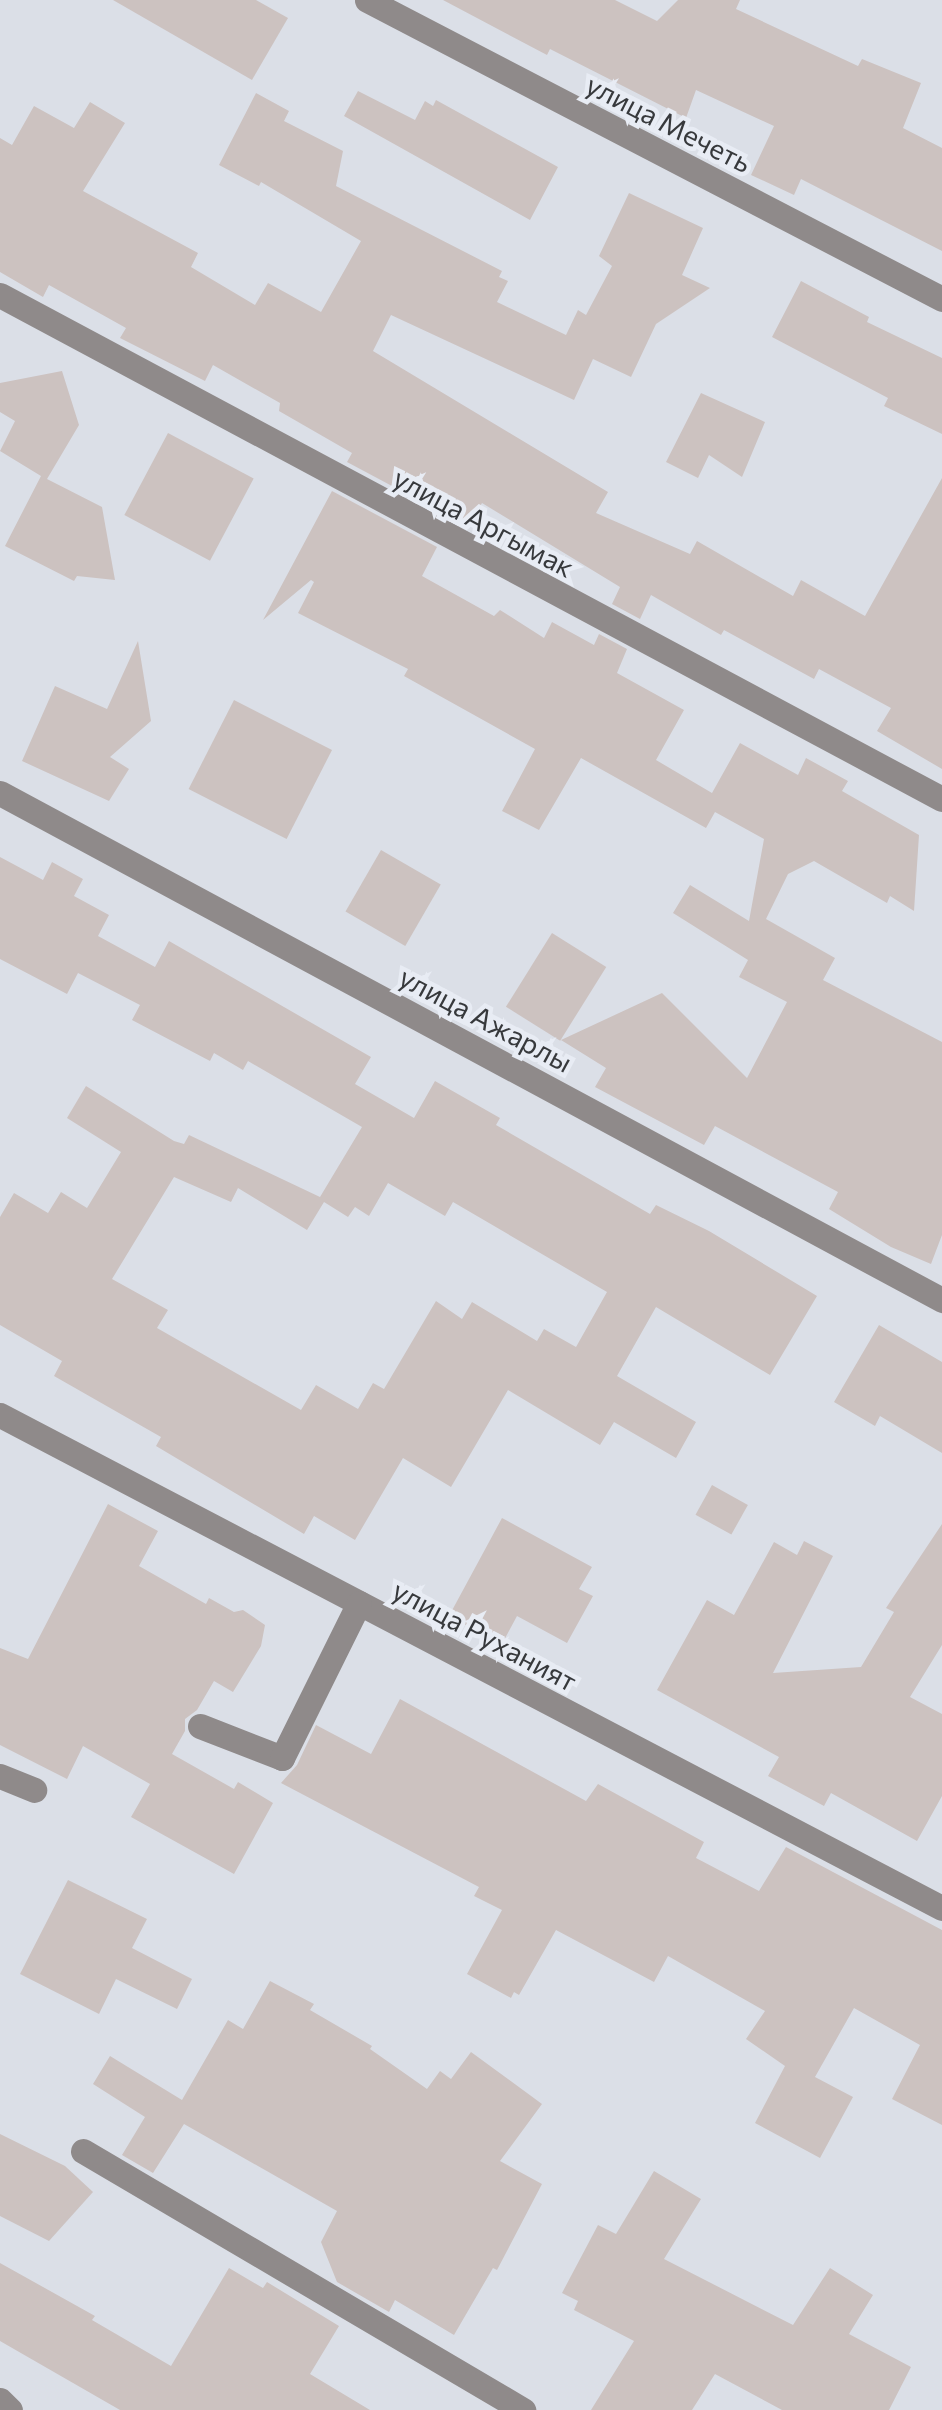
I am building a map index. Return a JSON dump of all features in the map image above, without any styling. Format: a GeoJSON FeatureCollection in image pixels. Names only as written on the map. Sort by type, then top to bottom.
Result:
{"type":"FeatureCollection","features":[{"type":"Feature","properties":{"kind":"street","name":"улица Мечеть"},"geometry":{"type":"LineString","coordinates":[[368,0],[942,298]]}},
{"type":"Feature","properties":{"kind":"street","name":"улица Аргымак"},"geometry":{"type":"LineString","coordinates":[[0,295],[942,799]]}},
{"type":"Feature","properties":{"kind":"street","name":"улица Ажарлы"},"geometry":{"type":"LineString","coordinates":[[0,793],[942,1300]]}},
{"type":"Feature","properties":{"kind":"street","name":"улица Руханият"},"geometry":{"type":"LineString","coordinates":[[0,1415],[942,1908]]}},
{"type":"Feature","properties":{"kind":"street"},"geometry":{"type":"LineString","coordinates":[[200,1726],[282,1758],[358,1603]]}},
{"type":"Feature","properties":{"kind":"street"},"geometry":{"type":"LineString","coordinates":[[0,1776],[34,1790]]}},
{"type":"Feature","properties":{"kind":"street"},"geometry":{"type":"LineString","coordinates":[[84,2150],[523,2410]]}},
{"type":"Feature","properties":{"kind":"street"},"geometry":{"type":"LineString","coordinates":[[0,2400],[10,2410]]}},
{"type":"Feature","properties":{"kind":"building"},"geometry":{"type":"Polygon","coordinates":[[[113,0],[256,0],[288,18],[252,80],[113,0]]]}},
{"type":"Feature","properties":{"kind":"building"},"geometry":{"type":"Polygon","coordinates":[[[443,0],[615,0],[657,21],[678,0],[740,0],[736,9],[858,66],[862,59],[921,83],[903,128],[942,148],[942,251],[801,179],[794,195],[751,175],[774,126],[696,90],[686,118],[550,49],[547,55],[443,0]]]}},
{"type":"Feature","properties":{"kind":"building"},"geometry":{"type":"Polygon","coordinates":[[[358,91],[415,120],[425,101],[433,106],[436,100],[558,167],[530,220],[344,116],[358,91]]]}},
{"type":"Feature","properties":{"kind":"building"},"geometry":{"type":"Polygon","coordinates":[[[256,93],[289,111],[284,121],[343,151],[336,186],[502,271],[499,277],[508,281],[497,302],[566,335],[578,310],[586,315],[612,266],[599,256],[629,193],[703,228],[682,275],[710,288],[656,324],[631,377],[593,359],[574,400],[391,315],[373,351],[608,492],[596,513],[690,554],[697,541],[793,596],[801,580],[865,616],[942,478],[942,769],[877,731],[891,708],[819,669],[814,679],[724,630],[721,635],[651,595],[640,619],[612,604],[620,587],[482,503],[470,523],[455,513],[452,518],[347,462],[352,453],[279,411],[280,403],[213,365],[205,381],[120,338],[126,328],[49,285],[43,297],[0,272],[0,138],[12,145],[34,106],[74,128],[90,102],[125,123],[83,191],[198,253],[191,267],[255,305],[268,283],[321,312],[361,241],[261,182],[259,186],[219,165],[256,93]]]}},
{"type":"Feature","properties":{"kind":"building"},"geometry":{"type":"Polygon","coordinates":[[[801,281],[869,317],[867,322],[942,358],[942,434],[884,406],[888,398],[772,337],[801,281]]]}},
{"type":"Feature","properties":{"kind":"building"},"geometry":{"type":"Polygon","coordinates":[[[62,371],[79,425],[47,479],[102,507],[115,580],[77,576],[74,581],[5,546],[41,476],[0,451],[15,421],[0,412],[0,383],[62,371]]]}},
{"type":"Feature","properties":{"kind":"building"},"geometry":{"type":"Polygon","coordinates":[[[701,393],[765,422],[742,477],[709,455],[698,478],[666,462],[701,393]]]}},
{"type":"Feature","properties":{"kind":"building"},"geometry":{"type":"Polygon","coordinates":[[[168,433],[254,479],[210,561],[124,515],[168,433]]]}},
{"type":"Feature","properties":{"kind":"building"},"geometry":{"type":"Polygon","coordinates":[[[332,491],[437,547],[422,576],[494,616],[500,610],[544,638],[552,622],[594,645],[599,634],[627,649],[617,673],[684,710],[656,760],[712,793],[740,743],[798,775],[806,758],[848,781],[842,791],[919,835],[914,911],[890,896],[887,903],[814,861],[788,874],[766,919],[835,958],[823,980],[942,1042],[942,1235],[931,1264],[891,1247],[829,1209],[838,1192],[715,1126],[704,1145],[595,1087],[606,1068],[561,1040],[662,993],[747,1078],[787,1002],[739,977],[748,960],[673,913],[690,885],[749,921],[764,839],[715,812],[706,828],[581,758],[539,830],[502,811],[535,749],[404,676],[408,669],[298,613],[314,582],[311,580],[263,620],[332,491]]]}},
{"type":"Feature","properties":{"kind":"building"},"geometry":{"type":"Polygon","coordinates":[[[138,641],[151,721],[110,757],[129,769],[109,801],[22,761],[55,686],[107,709],[138,641]]]}},
{"type":"Feature","properties":{"kind":"building"},"geometry":{"type":"Polygon","coordinates":[[[234,700],[332,750],[287,839],[189,789],[234,700]]]}},
{"type":"Feature","properties":{"kind":"building"},"geometry":{"type":"Polygon","coordinates":[[[381,850],[441,884],[405,946],[346,911],[381,850]]]}},
{"type":"Feature","properties":{"kind":"building"},"geometry":{"type":"Polygon","coordinates":[[[0,857],[43,880],[52,862],[83,879],[74,896],[109,915],[98,936],[155,967],[169,941],[371,1057],[355,1084],[414,1118],[435,1081],[500,1118],[496,1125],[650,1214],[656,1205],[709,1231],[817,1296],[770,1375],[656,1307],[617,1376],[696,1422],[676,1458],[614,1422],[600,1445],[508,1390],[451,1487],[403,1458],[355,1540],[314,1516],[304,1534],[156,1446],[161,1437],[54,1376],[62,1361],[0,1325],[0,1217],[14,1193],[48,1213],[61,1192],[87,1208],[121,1152],[67,1118],[86,1086],[174,1141],[184,1144],[189,1135],[320,1197],[362,1127],[248,1061],[243,1070],[214,1053],[210,1061],[132,1020],[140,1005],[78,973],[67,994],[0,959],[0,857]],[[174,1177],[112,1279],[168,1310],[157,1328],[301,1410],[316,1385],[358,1409],[373,1383],[384,1389],[436,1301],[462,1319],[472,1302],[537,1341],[544,1329],[576,1347],[607,1292],[453,1202],[445,1216],[388,1183],[369,1216],[355,1207],[348,1217],[324,1202],[307,1230],[238,1188],[231,1202],[174,1177]]]}},
{"type":"Feature","properties":{"kind":"building"},"geometry":{"type":"Polygon","coordinates":[[[552,933],[606,967],[560,1041],[506,1007],[552,933]]]}},
{"type":"Feature","properties":{"kind":"building"},"geometry":{"type":"Polygon","coordinates":[[[879,1325],[942,1362],[942,1453],[880,1416],[875,1426],[834,1402],[879,1325]]]}},
{"type":"Feature","properties":{"kind":"building"},"geometry":{"type":"Polygon","coordinates":[[[712,1485],[748,1505],[731,1535],[696,1515],[712,1485]]]}},
{"type":"Feature","properties":{"kind":"building"},"geometry":{"type":"Polygon","coordinates":[[[108,1504],[158,1531],[139,1566],[206,1604],[209,1598],[234,1612],[243,1610],[265,1625],[261,1646],[233,1692],[214,1681],[197,1710],[185,1719],[185,1731],[172,1754],[234,1789],[238,1782],[273,1803],[234,1874],[131,1817],[150,1784],[83,1746],[67,1779],[0,1745],[0,1648],[28,1659],[108,1504]]]}},
{"type":"Feature","properties":{"kind":"building"},"geometry":{"type":"Polygon","coordinates":[[[502,1518],[592,1567],[579,1589],[593,1596],[567,1643],[517,1616],[502,1644],[449,1616],[502,1518]]]}},
{"type":"Feature","properties":{"kind":"building"},"geometry":{"type":"Polygon","coordinates":[[[942,1524],[942,1645],[910,1697],[942,1714],[942,1796],[917,1841],[831,1793],[824,1806],[768,1776],[779,1757],[657,1690],[707,1600],[734,1615],[774,1542],[797,1555],[804,1541],[833,1556],[773,1673],[861,1667],[894,1612],[886,1608],[942,1524]]]}},
{"type":"Feature","properties":{"kind":"building"},"geometry":{"type":"Polygon","coordinates":[[[400,1699],[586,1801],[598,1784],[704,1842],[696,1858],[759,1891],[786,1847],[942,1930],[942,2125],[892,2099],[920,2045],[854,2008],[815,2077],[853,2097],[820,2158],[755,2123],[785,2066],[746,2039],[765,2011],[668,1956],[654,1982],[556,1930],[519,1995],[514,1992],[511,1998],[467,1974],[502,1910],[474,1896],[479,1887],[281,1783],[297,1765],[316,1725],[371,1754],[400,1699]]]}},
{"type":"Feature","properties":{"kind":"building"},"geometry":{"type":"Polygon","coordinates":[[[68,1880],[147,1919],[132,1948],[192,1979],[177,2009],[116,1979],[99,2014],[20,1974],[68,1880]]]}},
{"type":"Feature","properties":{"kind":"building"},"geometry":{"type":"Polygon","coordinates":[[[270,1981],[314,2004],[310,2010],[372,2046],[370,2049],[427,2089],[440,2071],[451,2079],[471,2052],[542,2104],[500,2161],[542,2184],[497,2270],[493,2268],[454,2335],[395,2300],[389,2312],[337,2282],[321,2242],[337,2211],[184,2124],[153,2173],[122,2155],[145,2117],[93,2084],[110,2056],[182,2100],[228,2020],[243,2029],[270,1981]]]}},
{"type":"Feature","properties":{"kind":"building"},"geometry":{"type":"Polygon","coordinates":[[[0,2134],[65,2166],[93,2192],[49,2241],[0,2216],[0,2134]]]}},
{"type":"Feature","properties":{"kind":"building"},"geometry":{"type":"Polygon","coordinates":[[[654,2171],[701,2199],[664,2259],[793,2325],[830,2268],[873,2295],[849,2334],[911,2367],[889,2410],[782,2410],[715,2374],[692,2410],[591,2410],[634,2341],[574,2310],[578,2301],[562,2293],[598,2225],[616,2234],[654,2171]]]}},
{"type":"Feature","properties":{"kind":"building"},"geometry":{"type":"Polygon","coordinates":[[[0,2263],[95,2316],[92,2320],[171,2366],[229,2268],[263,2288],[267,2282],[339,2326],[310,2374],[370,2410],[120,2410],[0,2341],[0,2263]]]}}]}
